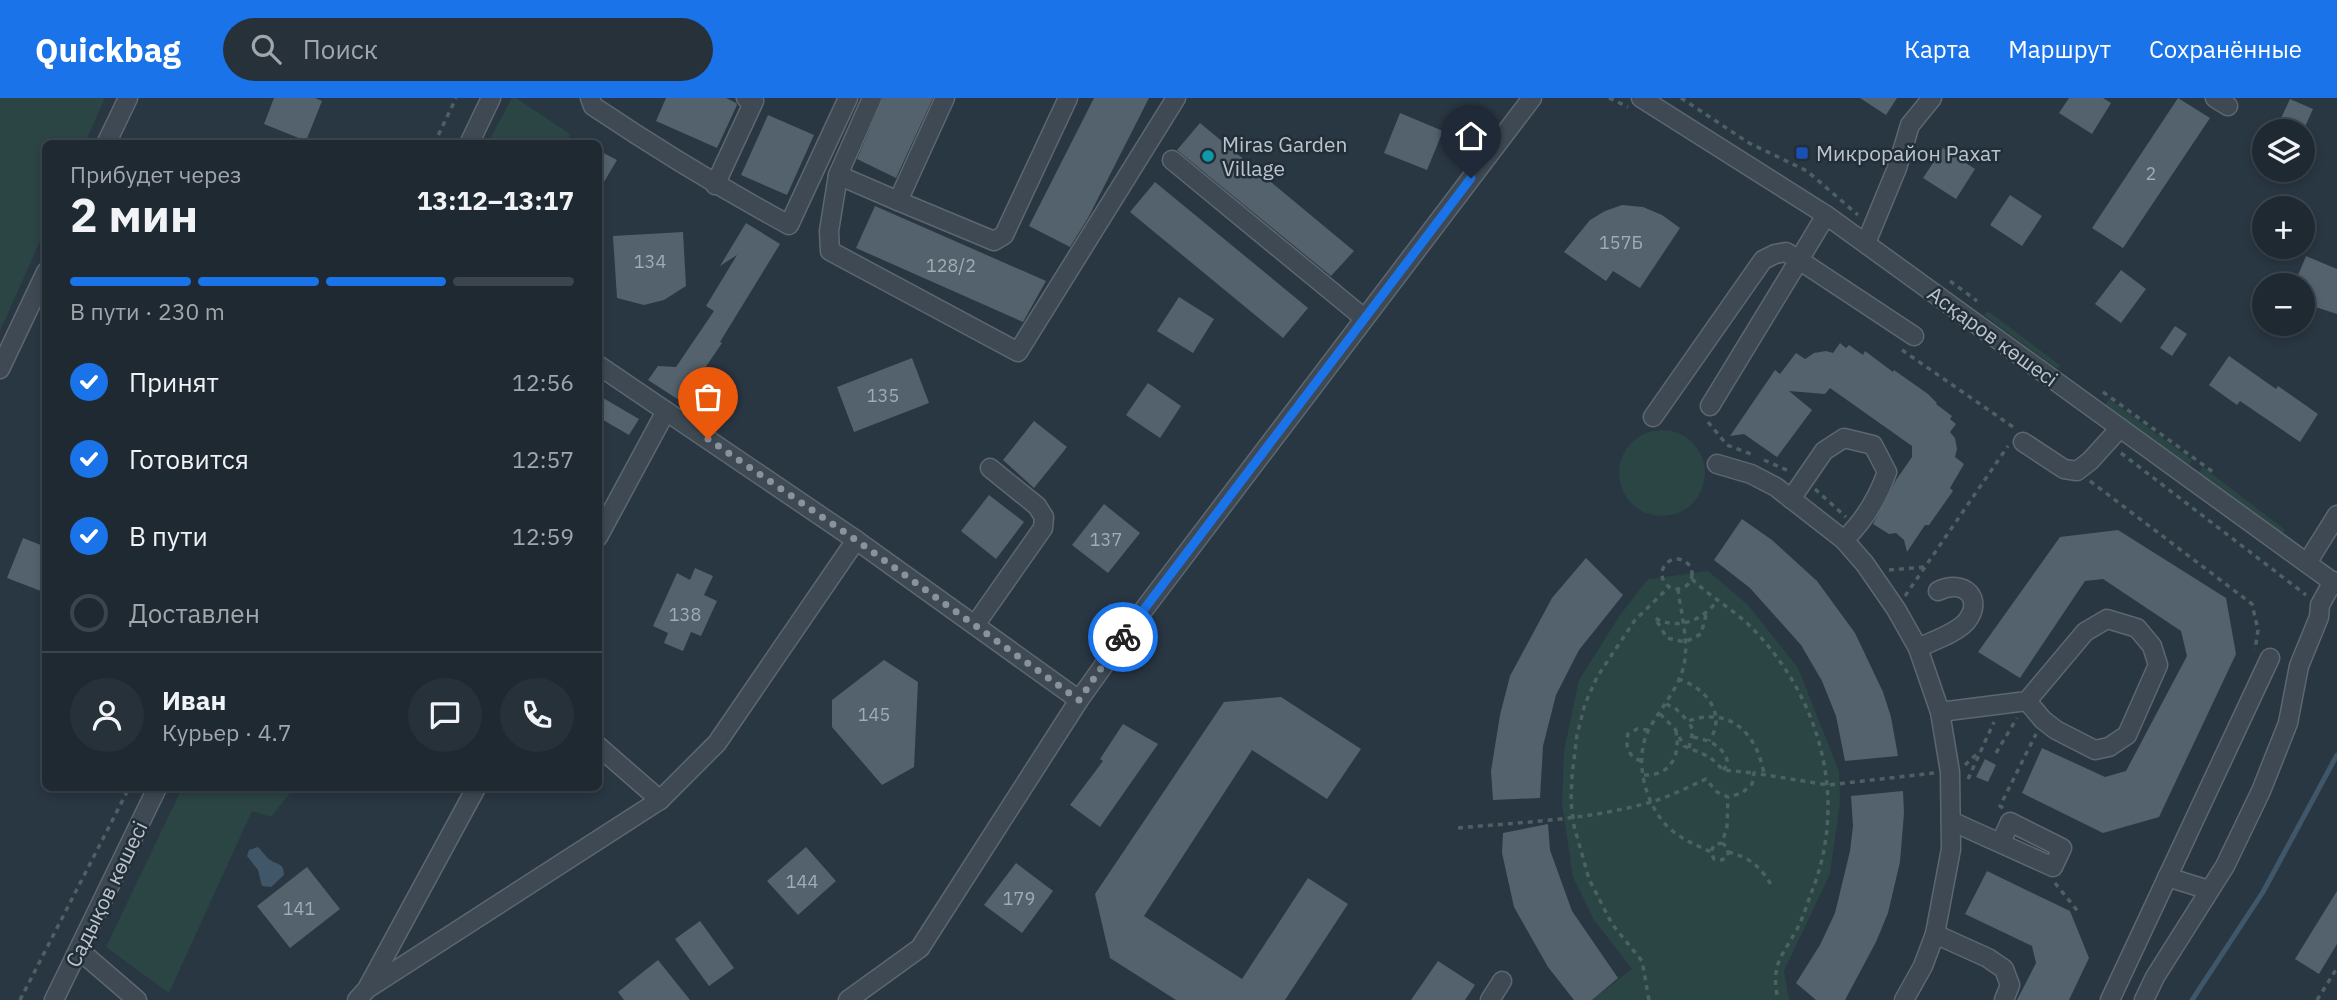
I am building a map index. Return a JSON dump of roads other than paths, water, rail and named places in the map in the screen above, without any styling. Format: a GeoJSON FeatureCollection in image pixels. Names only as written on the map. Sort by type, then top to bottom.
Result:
{"type":"FeatureCollection","features":[{"type":"Feature","properties":{"kind":"street"},"geometry":{"type":"LineString","coordinates":[[108,140],[128,98]]}},
{"type":"Feature","properties":{"kind":"street"},"geometry":{"type":"LineString","coordinates":[[471,140],[491,98]]}},
{"type":"Feature","properties":{"kind":"street"},"geometry":{"type":"LineString","coordinates":[[600,102],[717,181],[789,225],[832,120],[848,98]]}},
{"type":"Feature","properties":{"kind":"street"},"geometry":{"type":"LineString","coordinates":[[872,98],[838,175],[829,231],[831,251],[1018,352],[1176,98]]}},
{"type":"Feature","properties":{"kind":"street"},"geometry":{"type":"LineString","coordinates":[[898,201],[945,98]]}},
{"type":"Feature","properties":{"kind":"street"},"geometry":{"type":"LineString","coordinates":[[838,175],[994,242],[1004,235],[1068,98]]}},
{"type":"Feature","properties":{"kind":"street"},"geometry":{"type":"LineString","coordinates":[[848,1000],[920,948],[1079,700],[1139,616],[1532,98]]}},
{"type":"Feature","properties":{"kind":"street"},"geometry":{"type":"LineString","coordinates":[[1866,243],[1897,169],[1910,125],[1932,98]]}},
{"type":"Feature","properties":{"kind":"street"},"geometry":{"type":"LineString","coordinates":[[717,181],[751,99]]}},
{"type":"Feature","properties":{"kind":"street","name":"Асқаров көшесі"},"geometry":{"type":"LineString","coordinates":[[1637,104],[1826,215],[2335,583]]}},
{"type":"Feature","properties":{"kind":"street"},"geometry":{"type":"LineString","coordinates":[[1172,160],[1364,318]]}},
{"type":"Feature","properties":{"kind":"street"},"geometry":{"type":"LineString","coordinates":[[1710,406],[1826,215]]}},
{"type":"Feature","properties":{"kind":"street"},"geometry":{"type":"LineString","coordinates":[[1653,417],[1763,260],[1775,254],[1786,252],[1913,336]]}},
{"type":"Feature","properties":{"kind":"street"},"geometry":{"type":"LineString","coordinates":[[0,369],[42,280]]}},
{"type":"Feature","properties":{"kind":"street"},"geometry":{"type":"LineString","coordinates":[[602,368],[856,540],[1079,700]]}},
{"type":"Feature","properties":{"kind":"street"},"geometry":{"type":"LineString","coordinates":[[602,530],[666,411]]}},
{"type":"Feature","properties":{"kind":"street"},"geometry":{"type":"LineString","coordinates":[[2017,438],[2064,469],[2077,471],[2090,461],[2120,428]]}},
{"type":"Feature","properties":{"kind":"street"},"geometry":{"type":"LineString","coordinates":[[1791,499],[1824,451],[1844,438],[1873,445],[1887,472],[1879,492],[1854,531],[1844,540]]}},
{"type":"Feature","properties":{"kind":"street"},"geometry":{"type":"LineString","coordinates":[[1717,464],[1751,474],[1776,487],[1844,540],[1881,587],[1918,648],[1940,712],[1954,772],[1951,849],[1935,934],[1923,966],[1904,1000]]}},
{"type":"Feature","properties":{"kind":"street"},"geometry":{"type":"LineString","coordinates":[[975,625],[1043,528],[1044,517],[1037,506],[990,468]]}},
{"type":"Feature","properties":{"kind":"street"},"geometry":{"type":"LineString","coordinates":[[2307,563],[2337,515]]}},
{"type":"Feature","properties":{"kind":"street"},"geometry":{"type":"LineString","coordinates":[[362,994],[660,800],[717,743],[856,540]]}},
{"type":"Feature","properties":{"kind":"street"},"geometry":{"type":"LineString","coordinates":[[2144,1000],[2155,977],[2224,866],[2262,791],[2288,723],[2299,666],[2319,617],[2320,605],[2335,583]]}},
{"type":"Feature","properties":{"kind":"street"},"geometry":{"type":"LineString","coordinates":[[1918,648],[1964,624],[1972,612],[1973,602],[1966,590],[1949,585],[1938,591]]}},
{"type":"Feature","properties":{"kind":"street"},"geometry":{"type":"LineString","coordinates":[[1940,712],[2027,701],[2085,632],[2107,619],[2137,628],[2152,646],[2158,665],[2127,735],[2109,747],[2095,750],[2056,730],[2043,720],[2027,701]]}},
{"type":"Feature","properties":{"kind":"street"},"geometry":{"type":"LineString","coordinates":[[2110,1000],[2167,877],[2263,655]]}},
{"type":"Feature","properties":{"kind":"street"},"geometry":{"type":"LineString","coordinates":[[602,749],[660,800]]}},
{"type":"Feature","properties":{"kind":"street","name":"Садықов көшесі"},"geometry":{"type":"LineString","coordinates":[[54,1000],[156,791]]}},
{"type":"Feature","properties":{"kind":"street"},"geometry":{"type":"LineString","coordinates":[[362,994],[475,791]]}},
{"type":"Feature","properties":{"kind":"street"},"geometry":{"type":"LineString","coordinates":[[1951,821],[2001,842]]}},
{"type":"Feature","properties":{"kind":"street"},"geometry":{"type":"LineString","coordinates":[[2167,877],[2209,890]]}},
{"type":"Feature","properties":{"kind":"street"},"geometry":{"type":"LineString","coordinates":[[1935,934],[1987,958],[2004,969],[2010,985],[2004,1000]]}},
{"type":"Feature","properties":{"kind":"street"},"geometry":{"type":"LineString","coordinates":[[79,950],[137,1000]]}},
{"type":"Feature","properties":{"kind":"street"},"geometry":{"type":"LineString","coordinates":[[1490,1000],[1502,981]]}},
{"type":"Feature","properties":{"kind":"water"},"geometry":{"type":"Polygon","coordinates":[[[258,847],[268,859],[283,868],[284,875],[271,887],[262,886],[258,870],[247,856],[249,850],[258,847]]]}},
{"type":"Feature","properties":{"kind":"waterway"},"geometry":{"type":"LineString","coordinates":[[2192,1000],[2263,892],[2337,755]]}},
{"type":"Feature","properties":{"kind":"place","name":"Микрорайон Рахат"},"geometry":{"type":"Point","coordinates":[1802,153]}},
{"type":"Feature","properties":{"kind":"place","name":"Miras Garden Village"},"geometry":{"type":"Point","coordinates":[1208,156]}}]}
